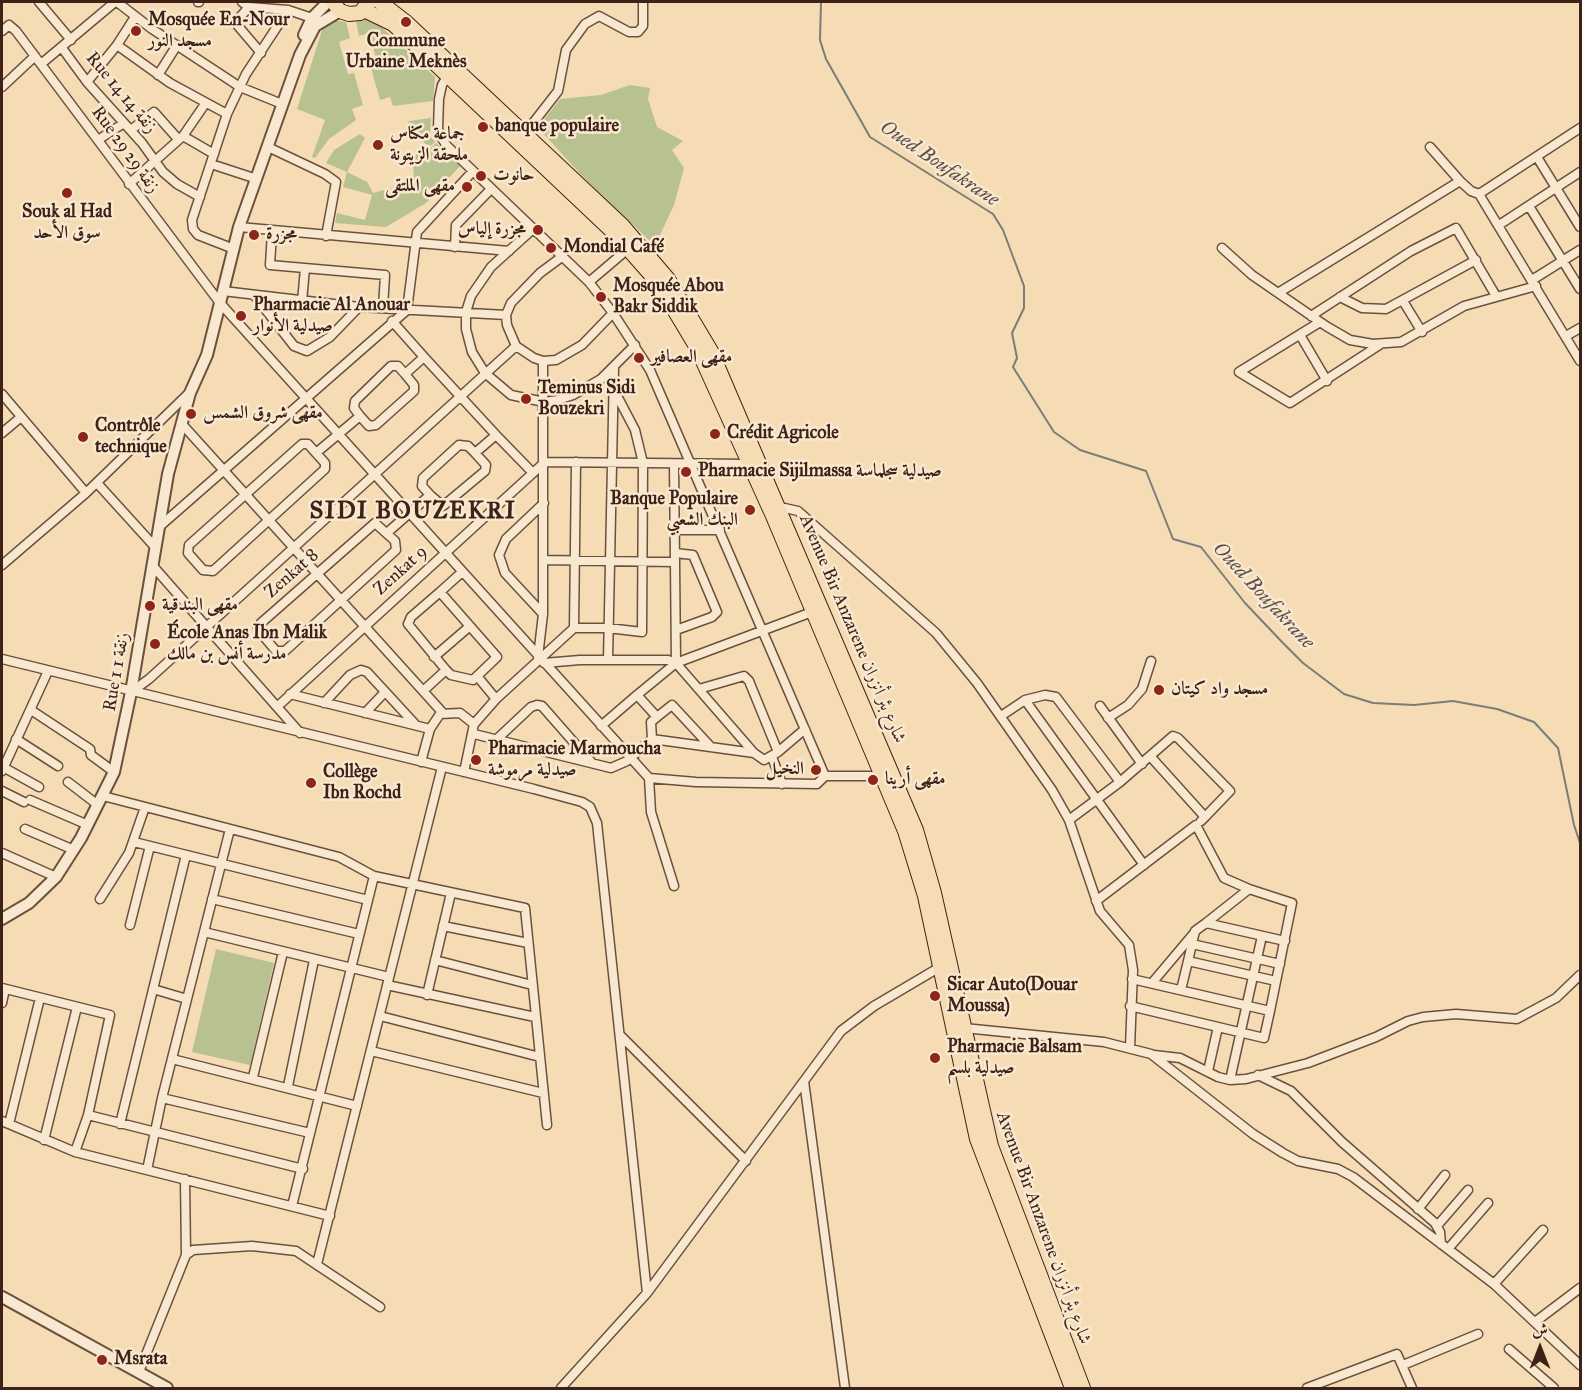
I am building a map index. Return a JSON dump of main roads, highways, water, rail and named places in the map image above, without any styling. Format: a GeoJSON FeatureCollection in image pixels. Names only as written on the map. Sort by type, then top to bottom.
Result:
{"type":"FeatureCollection","features":[{"type":"Feature","properties":{"kind":"main road","name":"Avenue Bir Anzarene شارع بئر أنزران"},"geometry":{"type":"LineString","coordinates":[[380,2],[522,138],[621,225],[658,266],[683,300],[721,370],[916,830],[934,893],[991,1146],[1083,1389]]}},
{"type":"Feature","properties":{"kind":"main road","name":"Avenue Bir Anzarene شارع بئر أنزران"},"geometry":{"type":"LineString","coordinates":[[336,6],[355,14],[367,6],[393,24],[450,71]]}},
{"type":"Feature","properties":{"kind":"main road","name":"Avenue Bir Anzarene شارع بئر أنزران"},"geometry":{"type":"LineString","coordinates":[[522,138],[629,248],[658,283],[697,348],[750,464],[882,776],[917,867],[977,1139],[1072,1389]]}},
{"type":"Feature","properties":{"kind":"waterway","name":"Oued Boufakrane"},"geometry":{"type":"LineString","coordinates":[[821,2],[820,40],[826,59],[870,137],[993,214],[1003,230],[1024,286],[1024,308],[1012,333],[1017,358],[1013,367],[1054,432],[1080,450],[1146,471],[1173,539],[1201,547],[1245,603],[1283,643],[1303,663],[1344,694],[1373,703],[1414,705],[1453,701],[1497,709],[1534,722],[1558,748],[1580,843]]}},
{"type":"Feature","properties":{"kind":"place","name":"Commune Urbaine Meknès"},"geometry":{"type":"Point","coordinates":[406,22]}},
{"type":"Feature","properties":{"kind":"place","name":"Mosquée En-Nour مسجد النور"},"geometry":{"type":"Point","coordinates":[136,31]}},
{"type":"Feature","properties":{"kind":"place","name":"banque populaire"},"geometry":{"type":"Point","coordinates":[483,127]}},
{"type":"Feature","properties":{"kind":"place","name":"جماعة مكناس ملحقة الزيتونة"},"geometry":{"type":"Point","coordinates":[378,145]}},
{"type":"Feature","properties":{"kind":"place","name":"حانوت"},"geometry":{"type":"Point","coordinates":[481,176]}},
{"type":"Feature","properties":{"kind":"place","name":"مقهى الملتقى"},"geometry":{"type":"Point","coordinates":[467,187]}},
{"type":"Feature","properties":{"kind":"place","name":"Souk al Had سوق الأحد"},"geometry":{"type":"Point","coordinates":[67,193]}},
{"type":"Feature","properties":{"kind":"place","name":"مجزرة إلياس"},"geometry":{"type":"Point","coordinates":[538,230]}},
{"type":"Feature","properties":{"kind":"place","name":"مجزرة"},"geometry":{"type":"Point","coordinates":[254,235]}},
{"type":"Feature","properties":{"kind":"place","name":"Mondial Café"},"geometry":{"type":"Point","coordinates":[551,248]}},
{"type":"Feature","properties":{"kind":"place","name":"Mosquée Abou Bakr Siddik"},"geometry":{"type":"Point","coordinates":[601,297]}},
{"type":"Feature","properties":{"kind":"place","name":"Pharmacie Al Anouar صيدلية الأنوار"},"geometry":{"type":"Point","coordinates":[241,316]}},
{"type":"Feature","properties":{"kind":"place","name":"مقهى العصافير"},"geometry":{"type":"Point","coordinates":[639,358]}},
{"type":"Feature","properties":{"kind":"place","name":"Teminus Sidi Bouzekri"},"geometry":{"type":"Point","coordinates":[526,399]}},
{"type":"Feature","properties":{"kind":"place","name":"مقهى شروق الشمس"},"geometry":{"type":"Point","coordinates":[191,414]}},
{"type":"Feature","properties":{"kind":"place","name":"Crédit Agricole"},"geometry":{"type":"Point","coordinates":[715,434]}},
{"type":"Feature","properties":{"kind":"place","name":"Contrôle technique"},"geometry":{"type":"Point","coordinates":[83,437]}},
{"type":"Feature","properties":{"kind":"place","name":"Pharmacie Sijilmassa صيدلية سجلماسة"},"geometry":{"type":"Point","coordinates":[686,472]}},
{"type":"Feature","properties":{"kind":"place","name":"Banque Populaire البنك الشعبي"},"geometry":{"type":"Point","coordinates":[750,510]}},
{"type":"Feature","properties":{"kind":"place","name":"مقهى البندقية"},"geometry":{"type":"Point","coordinates":[150,606]}},
{"type":"Feature","properties":{"kind":"place","name":"École Anas Ibn Malik مدرسة أنس بن مالك"},"geometry":{"type":"Point","coordinates":[155,644]}},
{"type":"Feature","properties":{"kind":"place","name":"مسجد واد كيتان"},"geometry":{"type":"Point","coordinates":[1159,690]}},
{"type":"Feature","properties":{"kind":"place","name":"Pharmacie Marmoucha صيدلية مرموشة"},"geometry":{"type":"Point","coordinates":[476,760]}},
{"type":"Feature","properties":{"kind":"place","name":"النخيل"},"geometry":{"type":"Point","coordinates":[816,770]}},
{"type":"Feature","properties":{"kind":"place","name":"مقهى أرينا"},"geometry":{"type":"Point","coordinates":[873,780]}},
{"type":"Feature","properties":{"kind":"place","name":"Collège Ibn Rochd"},"geometry":{"type":"Point","coordinates":[311,783]}},
{"type":"Feature","properties":{"kind":"place","name":"Sicar Auto(Douar Moussa)"},"geometry":{"type":"Point","coordinates":[935,996]}},
{"type":"Feature","properties":{"kind":"place","name":"Pharmacie Balsam صيدلية بلسم"},"geometry":{"type":"Point","coordinates":[935,1058]}},
{"type":"Feature","properties":{"kind":"place","name":"Msrata"},"geometry":{"type":"Point","coordinates":[102,1360]}},
{"type":"Feature","properties":{"kind":"district","name":"SIDI BOUZEKRI"},"geometry":{"type":"Point","coordinates":[413,512]}}]}
